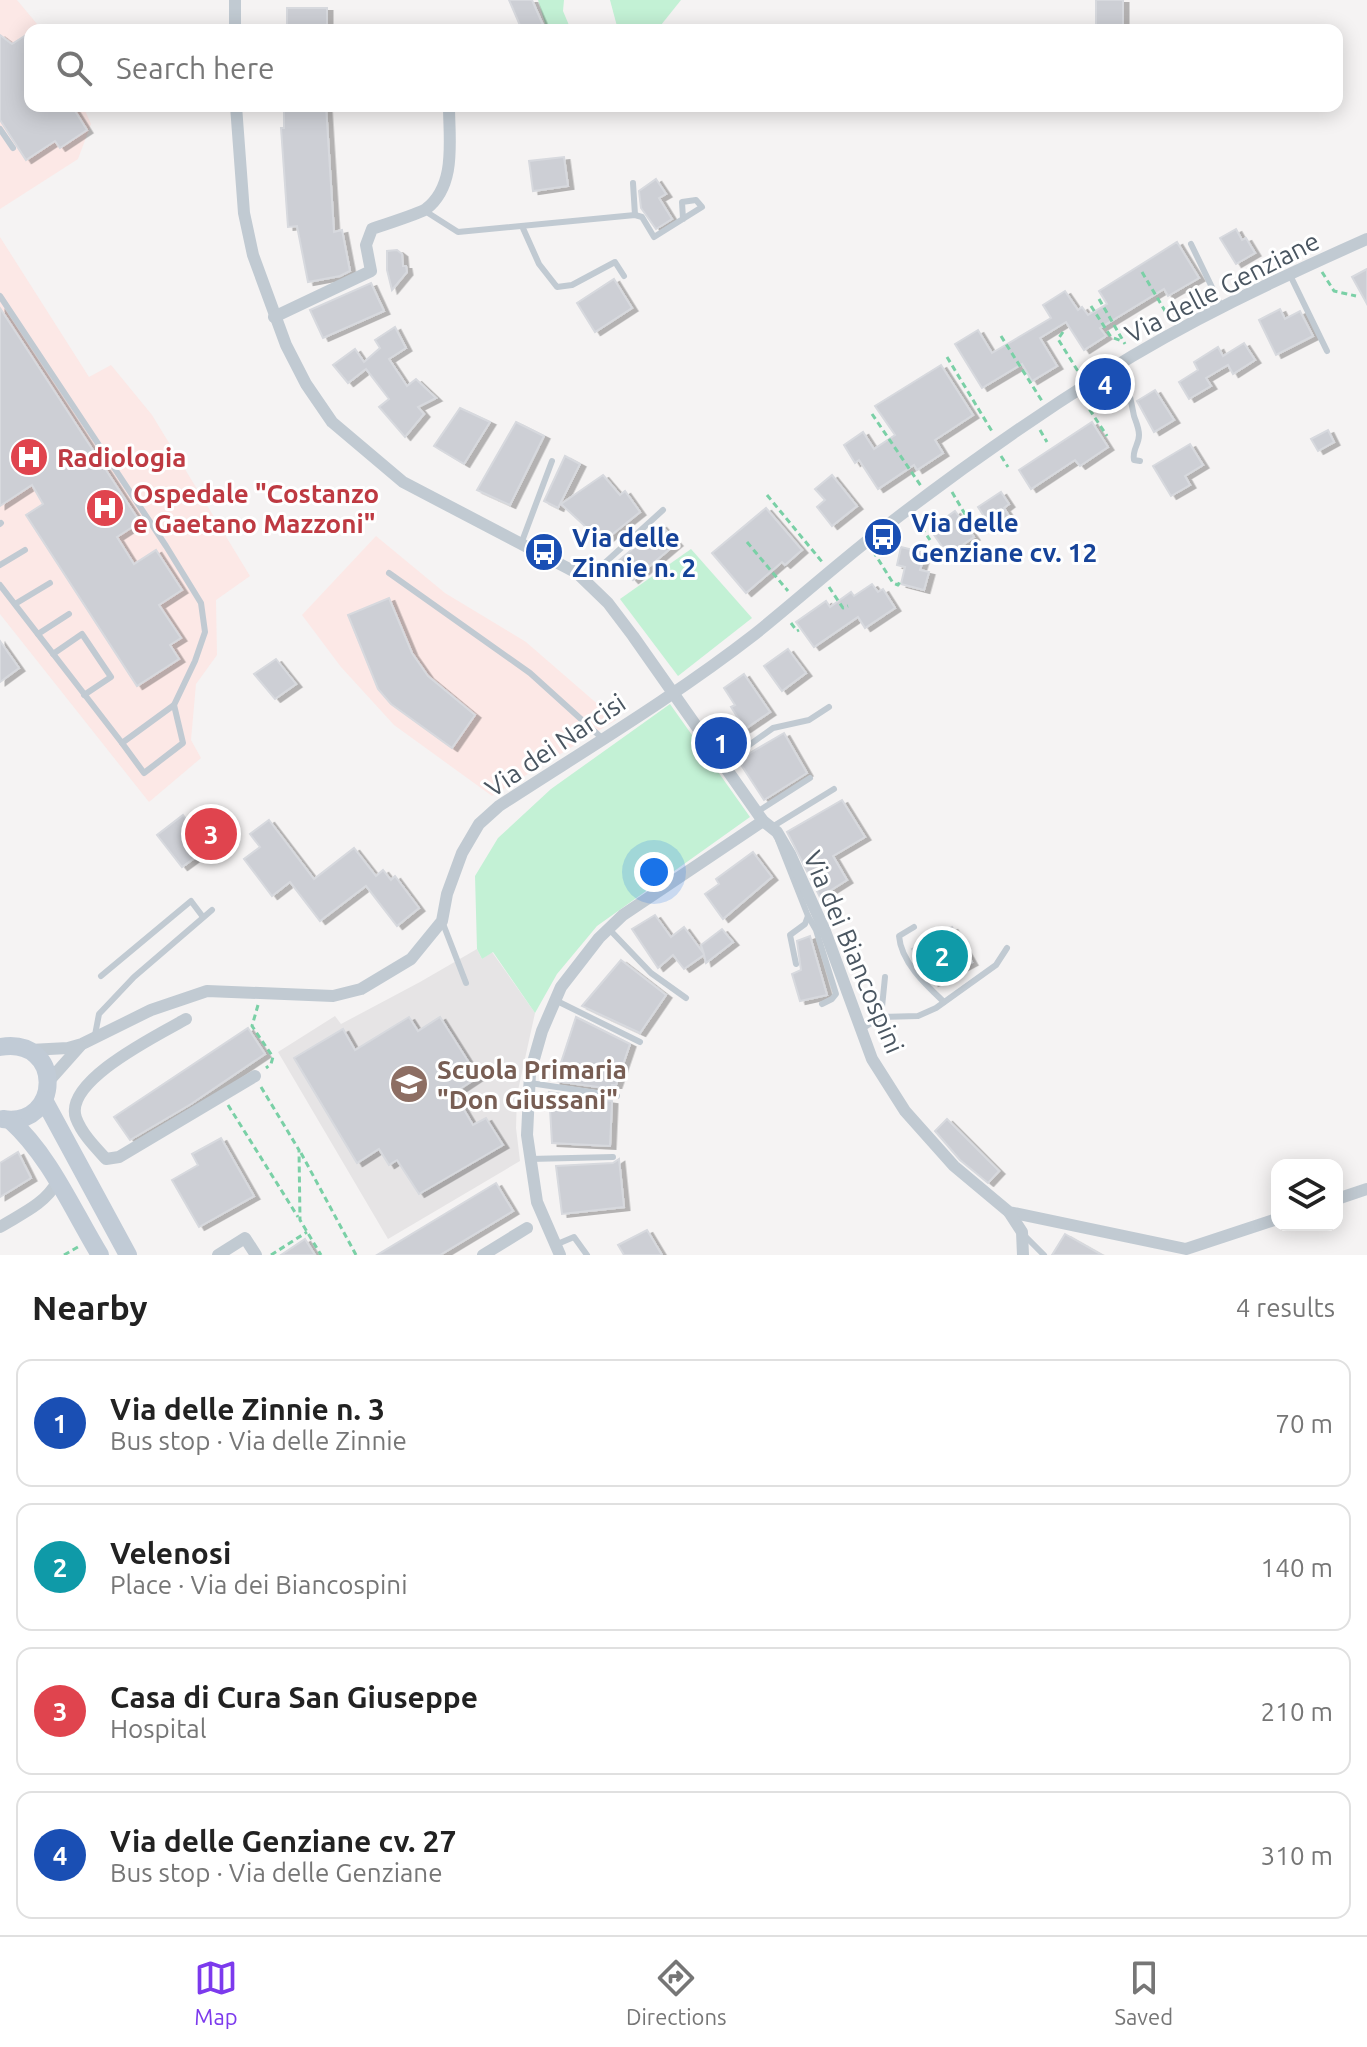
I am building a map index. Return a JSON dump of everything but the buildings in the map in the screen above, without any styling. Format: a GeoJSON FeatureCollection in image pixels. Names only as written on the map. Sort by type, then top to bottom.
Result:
{"type":"FeatureCollection","features":[{"type":"Feature","properties":{"kind":"main road"},"geometry":{"type":"LineString","coordinates":[[10,1043],[40,1058],[46,1069],[46,1091],[128,1255]]}},
{"type":"Feature","properties":{"kind":"main road"},"geometry":{"type":"LineString","coordinates":[[3,1119],[30,1115],[46,1091]]}},
{"type":"Feature","properties":{"kind":"main road"},"geometry":{"type":"LineString","coordinates":[[3,1119],[29,1137],[100,1255]]}},
{"type":"Feature","properties":{"kind":"street"},"geometry":{"type":"LineString","coordinates":[[235,0],[235,24]]}},
{"type":"Feature","properties":{"kind":"street","name":"Via dei Biancospini"},"geometry":{"type":"LineString","coordinates":[[236,112],[244,213],[253,255],[274,317],[306,384],[332,422],[403,482],[577,573],[608,603],[790,854],[825,931],[872,1059],[905,1111],[954,1166],[1009,1212],[1186,1249],[1271,1221]]}},
{"type":"Feature","properties":{"kind":"street"},"geometry":{"type":"LineString","coordinates":[[274,317],[371,271],[366,245],[372,229],[425,211],[440,193],[449,174],[449,112]]}},
{"type":"Feature","properties":{"kind":"street","name":"Via delle Genziane"},"geometry":{"type":"LineString","coordinates":[[675,692],[755,633],[927,496],[1082,388],[1177,331],[1289,273],[1367,239]]}},
{"type":"Feature","properties":{"kind":"street","name":"Via dei Narcisi"},"geometry":{"type":"LineString","coordinates":[[10,1043],[68,1048],[121,1027],[151,1010],[207,991],[333,996],[361,989],[411,959],[442,921],[447,894],[462,853],[479,824],[499,806],[675,692]]}},
{"type":"Feature","properties":{"kind":"street"},"geometry":{"type":"LineString","coordinates":[[555,1251],[537,1202],[527,1135],[530,1083],[542,1031],[561,987],[609,929],[645,899],[767,823]]}},
{"type":"Feature","properties":{"kind":"street"},"geometry":{"type":"LineString","coordinates":[[186,1019],[91,1078],[76,1098],[75,1117],[90,1142],[106,1159],[119,1157],[255,1076]]}},
{"type":"Feature","properties":{"kind":"street"},"geometry":{"type":"LineString","coordinates":[[121,1027],[134,1050]]}},
{"type":"Feature","properties":{"kind":"street","name":"Via dei Narcisi"},"geometry":{"type":"LineString","coordinates":[[46,1091],[88,1042]]}},
{"type":"Feature","properties":{"kind":"street"},"geometry":{"type":"LineString","coordinates":[[0,1227],[51,1194],[57,1182]]}},
{"type":"Feature","properties":{"kind":"street"},"geometry":{"type":"LineString","coordinates":[[1343,1197],[1367,1189]]}},
{"type":"Feature","properties":{"kind":"street"},"geometry":{"type":"LineString","coordinates":[[1009,1212],[1022,1232],[1023,1255]]}},
{"type":"Feature","properties":{"kind":"street"},"geometry":{"type":"LineString","coordinates":[[483,1255],[527,1228]]}},
{"type":"Feature","properties":{"kind":"street"},"geometry":{"type":"LineString","coordinates":[[218,1255],[245,1238],[256,1255]]}},
{"type":"Feature","properties":{"kind":"lane"},"geometry":{"type":"LineString","coordinates":[[0,129],[13,148]]}},
{"type":"Feature","properties":{"kind":"lane"},"geometry":{"type":"LineString","coordinates":[[633,183],[635,215]]}},
{"type":"Feature","properties":{"kind":"lane"},"geometry":{"type":"LineString","coordinates":[[425,211],[458,232],[635,215],[642,217],[654,237],[683,219]]}},
{"type":"Feature","properties":{"kind":"lane"},"geometry":{"type":"LineString","coordinates":[[522,226],[539,264],[557,287],[572,285],[615,262],[624,276]]}},
{"type":"Feature","properties":{"kind":"lane"},"geometry":{"type":"LineString","coordinates":[[1191,244],[1222,308]]}},
{"type":"Feature","properties":{"kind":"lane"},"geometry":{"type":"LineString","coordinates":[[1289,273],[1327,351]]}},
{"type":"Feature","properties":{"kind":"lane"},"geometry":{"type":"LineString","coordinates":[[0,296],[201,603],[205,632],[174,705],[122,743]]}},
{"type":"Feature","properties":{"kind":"lane"},"geometry":{"type":"LineString","coordinates":[[1117,366],[1133,398],[1139,431],[1139,440],[1133,451],[1134,460],[1140,461]]}},
{"type":"Feature","properties":{"kind":"lane"},"geometry":{"type":"LineString","coordinates":[[521,544],[552,461]]}},
{"type":"Feature","properties":{"kind":"lane"},"geometry":{"type":"LineString","coordinates":[[585,581],[663,510]]}},
{"type":"Feature","properties":{"kind":"lane"},"geometry":{"type":"LineString","coordinates":[[0,565],[25,550]]}},
{"type":"Feature","properties":{"kind":"lane"},"geometry":{"type":"LineString","coordinates":[[389,573],[530,673],[603,739]]}},
{"type":"Feature","properties":{"kind":"lane"},"geometry":{"type":"LineString","coordinates":[[15,604],[50,583]]}},
{"type":"Feature","properties":{"kind":"lane"},"geometry":{"type":"LineString","coordinates":[[0,585],[144,773],[183,743],[174,705]]}},
{"type":"Feature","properties":{"kind":"lane"},"geometry":{"type":"LineString","coordinates":[[38,634],[69,614]]}},
{"type":"Feature","properties":{"kind":"lane"},"geometry":{"type":"LineString","coordinates":[[53,654],[82,634],[111,677],[84,695]]}},
{"type":"Feature","properties":{"kind":"lane"},"geometry":{"type":"LineString","coordinates":[[724,763],[773,728],[809,720],[829,707]]}},
{"type":"Feature","properties":{"kind":"lane"},"geometry":{"type":"LineString","coordinates":[[767,823],[810,778]]}},
{"type":"Feature","properties":{"kind":"lane"},"geometry":{"type":"LineString","coordinates":[[767,823],[834,789]]}},
{"type":"Feature","properties":{"kind":"lane"},"geometry":{"type":"LineString","coordinates":[[767,823],[816,930],[836,994],[822,1004]]}},
{"type":"Feature","properties":{"kind":"lane"},"geometry":{"type":"LineString","coordinates":[[101,976],[191,901],[203,917]]}},
{"type":"Feature","properties":{"kind":"lane"},"geometry":{"type":"LineString","coordinates":[[88,1042],[99,1014],[134,977],[212,910]]}},
{"type":"Feature","properties":{"kind":"lane"},"geometry":{"type":"LineString","coordinates":[[796,964],[790,935],[805,924],[808,916]]}},
{"type":"Feature","properties":{"kind":"lane"},"geometry":{"type":"LineString","coordinates":[[442,921],[466,983]]}},
{"type":"Feature","properties":{"kind":"lane"},"geometry":{"type":"LineString","coordinates":[[914,927],[899,936],[900,949],[926,985],[944,1002]]}},
{"type":"Feature","properties":{"kind":"lane"},"geometry":{"type":"LineString","coordinates":[[609,929],[651,973],[686,998]]}},
{"type":"Feature","properties":{"kind":"lane"},"geometry":{"type":"LineString","coordinates":[[860,1030],[881,1017],[918,1016],[944,1002],[996,965],[1007,948]]}},
{"type":"Feature","properties":{"kind":"lane"},"geometry":{"type":"LineString","coordinates":[[881,1017],[885,977]]}},
{"type":"Feature","properties":{"kind":"lane"},"geometry":{"type":"LineString","coordinates":[[555,1000],[640,1042]]}},
{"type":"Feature","properties":{"kind":"lane"},"geometry":{"type":"LineString","coordinates":[[530,1083],[617,1096]]}},
{"type":"Feature","properties":{"kind":"lane"},"geometry":{"type":"LineString","coordinates":[[530,1159],[613,1157]]}},
{"type":"Feature","properties":{"kind":"lane"},"geometry":{"type":"LineString","coordinates":[[1022,1232],[1044,1255]]}},
{"type":"Feature","properties":{"kind":"lane"},"geometry":{"type":"LineString","coordinates":[[555,1251],[574,1237],[587,1255]]}},
{"type":"Feature","properties":{"kind":"path"},"geometry":{"type":"LineString","coordinates":[[1316,262],[1334,291],[1356,296]]}},
{"type":"Feature","properties":{"kind":"path"},"geometry":{"type":"LineString","coordinates":[[1142,272],[1177,331]]}},
{"type":"Feature","properties":{"kind":"path"},"geometry":{"type":"LineString","coordinates":[[1099,299],[1133,356]]}},
{"type":"Feature","properties":{"kind":"path"},"geometry":{"type":"LineString","coordinates":[[1091,306],[1111,337],[1123,341]]}},
{"type":"Feature","properties":{"kind":"path"},"geometry":{"type":"LineString","coordinates":[[1063,332],[1058,339],[1107,436]]}},
{"type":"Feature","properties":{"kind":"path"},"geometry":{"type":"LineString","coordinates":[[1001,336],[1048,411]]}},
{"type":"Feature","properties":{"kind":"path"},"geometry":{"type":"LineString","coordinates":[[947,357],[1000,443]]}},
{"type":"Feature","properties":{"kind":"path"},"geometry":{"type":"LineString","coordinates":[[872,414],[927,496]]}},
{"type":"Feature","properties":{"kind":"path"},"geometry":{"type":"LineString","coordinates":[[946,482],[972,526]]}},
{"type":"Feature","properties":{"kind":"path"},"geometry":{"type":"LineString","coordinates":[[767,495],[826,574],[843,608],[848,606]]}},
{"type":"Feature","properties":{"kind":"path"},"geometry":{"type":"LineString","coordinates":[[910,509],[930,540]]}},
{"type":"Feature","properties":{"kind":"path"},"geometry":{"type":"LineString","coordinates":[[867,541],[893,583],[898,585],[900,581]]}},
{"type":"Feature","properties":{"kind":"path"},"geometry":{"type":"LineString","coordinates":[[747,542],[795,599]]}},
{"type":"Feature","properties":{"kind":"path"},"geometry":{"type":"LineString","coordinates":[[261,993],[252,1026],[273,1057],[271,1064],[255,1076],[356,1255]]}},
{"type":"Feature","properties":{"kind":"path"},"geometry":{"type":"LineString","coordinates":[[222,1096],[321,1255]]}},
{"type":"Feature","properties":{"kind":"path"},"geometry":{"type":"LineString","coordinates":[[299,1150],[300,1220]]}},
{"type":"Feature","properties":{"kind":"path"},"geometry":{"type":"LineString","coordinates":[[271,1255],[307,1232]]}},
{"type":"Feature","properties":{"kind":"shaded area"},"geometry":{"type":"Polygon","coordinates":[[[0,0],[17,0],[37,24],[24,24],[24,112],[86,112],[91,124],[78,159],[0,209],[0,0]]]}},
{"type":"Feature","properties":{"kind":"shaded area","name":"Ospedale \"Costanzo e Gaetano Mazzoni\""},"geometry":{"type":"Polygon","coordinates":[[[0,237],[89,377],[111,365],[152,415],[250,576],[216,600],[217,655],[196,684],[191,740],[201,758],[149,802],[0,614],[0,237]]]}},
{"type":"Feature","properties":{"kind":"shaded area"},"geometry":{"type":"Polygon","coordinates":[[[376,536],[445,593],[526,642],[616,720],[492,796],[394,725],[341,667],[302,615],[376,536]]]}},
{"type":"Feature","properties":{"kind":"shaded area","name":"Scuola Primaria \"Don Giussani\""},"geometry":{"type":"Polygon","coordinates":[[[477,949],[482,959],[492,952],[535,1013],[517,1095],[516,1128],[520,1161],[388,1239],[278,1052],[335,1016],[341,1024],[477,949]]]}},
{"type":"Feature","properties":{"kind":"green space"},"geometry":{"type":"Polygon","coordinates":[[[538,0],[564,0],[563,11],[568,24],[545,24],[538,0]]]}},
{"type":"Feature","properties":{"kind":"green space"},"geometry":{"type":"Polygon","coordinates":[[[610,0],[681,0],[662,24],[616,24],[610,0]]]}},
{"type":"Feature","properties":{"kind":"green space"},"geometry":{"type":"Polygon","coordinates":[[[691,549],[752,618],[678,676],[620,599],[691,549]]]}},
{"type":"Feature","properties":{"kind":"green space"},"geometry":{"type":"Polygon","coordinates":[[[670,704],[750,817],[597,926],[557,974],[535,1013],[493,952],[482,959],[477,949],[475,876],[498,838],[551,789],[670,704]]]}},
{"type":"Feature","properties":{"kind":"place","name":"Via delle Genziane cv. 27"},"geometry":{"type":"Point","coordinates":[1105,384]}},
{"type":"Feature","properties":{"kind":"place","name":"Radiologia"},"geometry":{"type":"Point","coordinates":[29,457]}},
{"type":"Feature","properties":{"kind":"place","name":"Ospedale \"Costanzo e Gaetano Mazzoni\""},"geometry":{"type":"Point","coordinates":[105,508]}},
{"type":"Feature","properties":{"kind":"place","name":"Via delle Genziane cv. 12"},"geometry":{"type":"Point","coordinates":[883,537]}},
{"type":"Feature","properties":{"kind":"place","name":"Via delle Zinnie n. 2"},"geometry":{"type":"Point","coordinates":[544,552]}},
{"type":"Feature","properties":{"kind":"place","name":"Via delle Zinnie n. 3"},"geometry":{"type":"Point","coordinates":[721,743]}},
{"type":"Feature","properties":{"kind":"place","name":"Casa di Cura San Giuseppe"},"geometry":{"type":"Point","coordinates":[211,834]}},
{"type":"Feature","properties":{"kind":"place","name":"Velenosi"},"geometry":{"type":"Point","coordinates":[942,956]}},
{"type":"Feature","properties":{"kind":"place","name":"Scuola Primaria \"Don Giussani\""},"geometry":{"type":"Point","coordinates":[409,1084]}}]}
